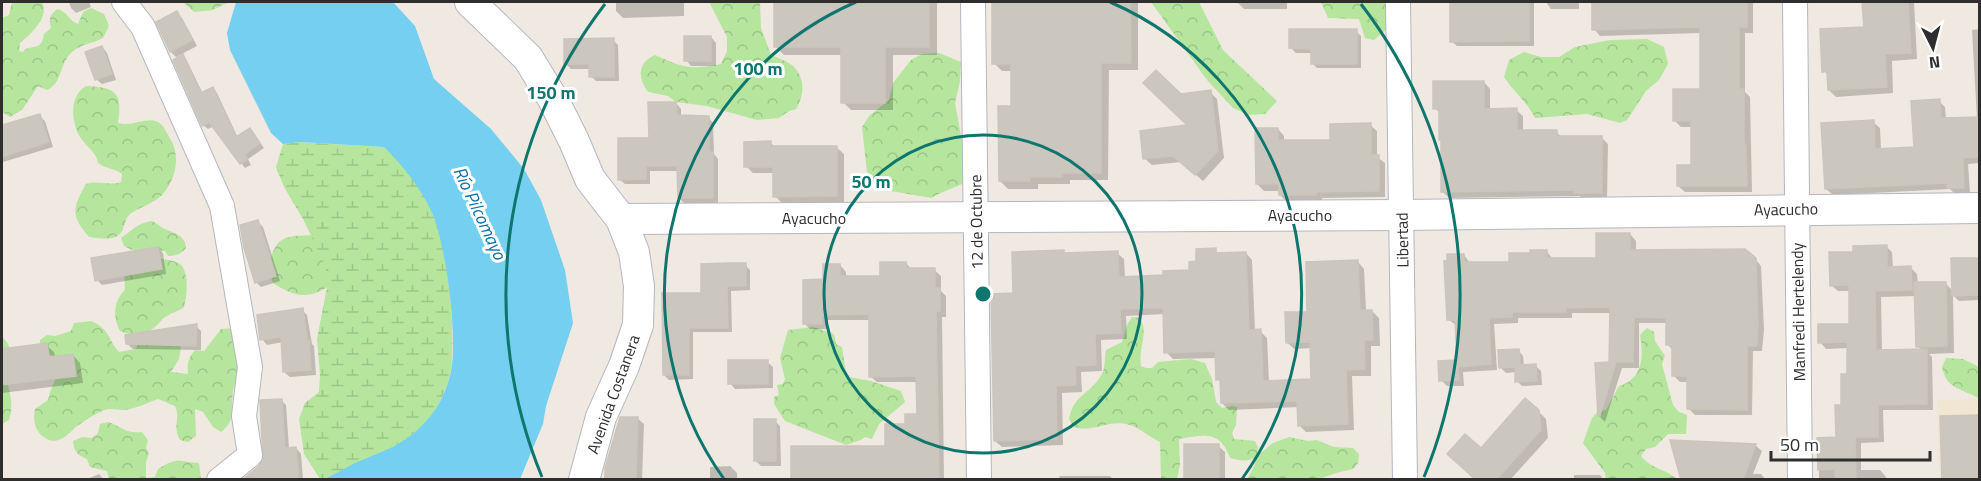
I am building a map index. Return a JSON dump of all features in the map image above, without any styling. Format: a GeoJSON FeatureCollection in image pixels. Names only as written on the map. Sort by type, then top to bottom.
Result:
{"type":"FeatureCollection","features":[{"type":"Feature","properties":{"kind":"street"},"geometry":{"type":"LineString","coordinates":[[124,2],[143,27],[222,206],[250,367],[244,416],[250,455],[219,480]]}},
{"type":"Feature","properties":{"kind":"street","name":"Avenida Costanera"},"geometry":{"type":"LineString","coordinates":[[470,2],[528,58],[558,110],[590,179],[621,219],[634,252],[639,286],[638,325],[624,366],[601,417],[584,480]]}},
{"type":"Feature","properties":{"kind":"street","name":"12 de Octubre"},"geometry":{"type":"LineString","coordinates":[[973,2],[979,480]]}},
{"type":"Feature","properties":{"kind":"street","name":"Libertad"},"geometry":{"type":"LineString","coordinates":[[1398,2],[1405,480]]}},
{"type":"Feature","properties":{"kind":"street","name":"Manfredi Hertelendy"},"geometry":{"type":"LineString","coordinates":[[1795,2],[1800,480]]}},
{"type":"Feature","properties":{"kind":"street","name":"Ayacucho"},"geometry":{"type":"LineString","coordinates":[[621,219],[1401,215],[1980,208]]}},
{"type":"Feature","properties":{"kind":"shaded area"},"geometry":{"type":"Polygon","coordinates":[[[1979,399],[1979,479],[1940,479],[1937,400],[1979,399]]]}},
{"type":"Feature","properties":{"kind":"green space"},"geometry":{"type":"Polygon","coordinates":[[[12,2],[42,2],[44,8],[38,25],[20,43],[19,51],[23,52],[42,42],[44,34],[51,28],[51,15],[57,9],[78,24],[83,12],[91,8],[104,14],[109,26],[103,38],[72,52],[52,87],[47,90],[38,86],[22,110],[10,117],[2,112],[2,18],[9,15],[12,2]]]}},
{"type":"Feature","properties":{"kind":"green space"},"geometry":{"type":"Polygon","coordinates":[[[183,2],[229,2],[213,10],[194,12],[183,2]]]}},
{"type":"Feature","properties":{"kind":"green space"},"geometry":{"type":"Polygon","coordinates":[[[709,2],[760,2],[761,28],[771,55],[791,64],[802,81],[801,98],[796,109],[779,118],[757,120],[707,106],[676,102],[668,96],[648,92],[642,81],[641,71],[645,62],[655,55],[687,67],[721,64],[727,51],[727,37],[709,2]]]}},
{"type":"Feature","properties":{"kind":"green space"},"geometry":{"type":"Polygon","coordinates":[[[1151,2],[1199,2],[1223,50],[1277,101],[1265,114],[1249,115],[1233,108],[1207,80],[1151,2]]]}},
{"type":"Feature","properties":{"kind":"green space"},"geometry":{"type":"Polygon","coordinates":[[[1321,2],[1404,2],[1388,28],[1374,40],[1365,38],[1359,19],[1328,18],[1321,2]]]}},
{"type":"Feature","properties":{"kind":"green space"},"geometry":{"type":"Polygon","coordinates":[[[1647,39],[1664,47],[1668,64],[1659,80],[1646,91],[1627,120],[1620,123],[1587,114],[1535,118],[1504,77],[1509,60],[1524,52],[1541,57],[1559,57],[1575,47],[1610,40],[1647,39]]]}},
{"type":"Feature","properties":{"kind":"green space"},"geometry":{"type":"Polygon","coordinates":[[[939,53],[961,62],[955,103],[969,180],[931,198],[880,189],[867,172],[862,127],[869,116],[889,100],[893,83],[911,60],[922,54],[939,53]]]}},
{"type":"Feature","properties":{"kind":"green space"},"geometry":{"type":"Polygon","coordinates":[[[86,86],[104,88],[115,94],[119,105],[118,123],[129,124],[154,120],[160,123],[171,140],[176,154],[175,169],[167,189],[155,201],[130,214],[119,235],[113,238],[89,237],[76,217],[76,205],[86,184],[121,182],[122,174],[98,163],[95,155],[77,131],[73,116],[74,102],[80,90],[86,86]]]}},
{"type":"Feature","properties":{"kind":"green space"},"geometry":{"type":"Polygon","coordinates":[[[300,142],[384,147],[403,166],[421,192],[438,227],[451,311],[450,373],[442,398],[431,417],[415,433],[396,446],[337,474],[320,479],[304,454],[299,419],[305,403],[319,392],[317,339],[328,282],[325,265],[276,167],[283,144],[300,142]]]}},
{"type":"Feature","properties":{"kind":"green space"},"geometry":{"type":"Polygon","coordinates":[[[152,221],[179,235],[186,248],[178,254],[168,256],[165,251],[132,250],[124,246],[121,238],[139,225],[152,221]]]}},
{"type":"Feature","properties":{"kind":"green space"},"geometry":{"type":"Polygon","coordinates":[[[313,235],[333,283],[318,292],[303,295],[289,292],[273,283],[270,263],[278,244],[289,237],[313,235]]]}},
{"type":"Feature","properties":{"kind":"green space"},"geometry":{"type":"Polygon","coordinates":[[[158,258],[174,261],[182,266],[187,292],[184,307],[165,317],[144,333],[124,333],[120,331],[115,309],[118,299],[125,290],[124,271],[158,258]]]}},
{"type":"Feature","properties":{"kind":"green space"},"geometry":{"type":"Polygon","coordinates":[[[1132,317],[1140,318],[1144,329],[1141,366],[1152,368],[1158,362],[1191,359],[1205,363],[1212,379],[1216,402],[1222,408],[1237,407],[1236,425],[1232,433],[1234,439],[1255,441],[1258,448],[1257,456],[1273,443],[1289,437],[1308,441],[1317,440],[1334,447],[1353,448],[1359,454],[1358,463],[1353,469],[1319,479],[1247,479],[1255,465],[1256,457],[1244,461],[1230,458],[1226,449],[1216,439],[1210,436],[1196,436],[1179,439],[1180,464],[1177,479],[1161,479],[1160,442],[1139,429],[1119,423],[1087,428],[1074,427],[1069,419],[1074,405],[1102,374],[1106,350],[1122,342],[1132,317]]]}},
{"type":"Feature","properties":{"kind":"green space"},"geometry":{"type":"Polygon","coordinates":[[[91,321],[102,327],[119,352],[135,349],[140,342],[182,342],[179,359],[171,372],[188,374],[188,361],[195,350],[204,351],[221,329],[237,328],[244,381],[235,384],[230,422],[221,432],[213,427],[203,412],[195,409],[196,436],[188,442],[180,440],[175,406],[158,399],[123,410],[104,410],[82,422],[56,441],[46,439],[37,429],[35,409],[48,400],[64,359],[47,354],[40,348],[40,340],[47,335],[55,336],[71,331],[74,323],[91,321]]]}},
{"type":"Feature","properties":{"kind":"green space"},"geometry":{"type":"Polygon","coordinates":[[[813,327],[834,334],[836,344],[842,347],[846,374],[849,377],[871,381],[901,391],[905,402],[879,424],[872,439],[865,437],[846,445],[785,421],[774,404],[774,397],[779,395],[777,385],[783,384],[785,379],[780,358],[788,330],[813,327]]]}},
{"type":"Feature","properties":{"kind":"green space"},"geometry":{"type":"Polygon","coordinates":[[[1647,328],[1654,332],[1655,341],[1665,356],[1662,364],[1673,405],[1679,412],[1687,415],[1686,434],[1668,434],[1655,447],[1646,449],[1641,456],[1649,464],[1677,479],[1606,479],[1605,473],[1583,443],[1592,418],[1598,411],[1606,410],[1619,386],[1627,383],[1637,372],[1642,351],[1640,335],[1647,328]]]}},
{"type":"Feature","properties":{"kind":"green space"},"geometry":{"type":"Polygon","coordinates":[[[2,336],[13,358],[5,376],[11,398],[11,409],[9,420],[2,424],[2,336]]]}},
{"type":"Feature","properties":{"kind":"green space"},"geometry":{"type":"Polygon","coordinates":[[[1946,358],[1963,359],[1979,367],[1979,398],[1947,380],[1942,367],[1946,358]]]}},
{"type":"Feature","properties":{"kind":"green space"},"geometry":{"type":"Polygon","coordinates":[[[108,422],[128,431],[142,432],[148,440],[146,478],[155,477],[158,469],[170,462],[178,461],[199,463],[201,479],[109,479],[107,471],[90,467],[87,459],[77,452],[73,441],[82,437],[92,438],[98,433],[100,424],[108,422]]]}},
{"type":"Feature","properties":{"kind":"water","name":"Río Pilcomayo"},"geometry":{"type":"Polygon","coordinates":[[[236,2],[393,2],[415,26],[434,79],[491,129],[524,169],[541,200],[565,270],[573,323],[546,406],[543,424],[520,479],[325,479],[410,436],[431,415],[439,403],[450,377],[453,356],[452,314],[442,246],[432,213],[422,195],[411,178],[384,147],[300,142],[283,144],[271,133],[230,50],[227,33],[236,2]]]}},
{"type":"Feature","properties":{"kind":"building"},"geometry":{"type":"Polygon","coordinates":[[[774,2],[929,2],[929,47],[885,47],[885,103],[841,103],[841,47],[774,47],[774,2]]]}},
{"type":"Feature","properties":{"kind":"building"},"geometry":{"type":"Polygon","coordinates":[[[992,2],[1130,2],[1131,63],[1101,63],[1101,173],[1062,173],[1062,177],[1030,177],[1030,181],[999,181],[998,106],[1011,106],[1011,64],[992,64],[992,2]]]}},
{"type":"Feature","properties":{"kind":"building"},"geometry":{"type":"Polygon","coordinates":[[[1450,2],[1529,2],[1529,41],[1450,42],[1450,2]]]}},
{"type":"Feature","properties":{"kind":"building"},"geometry":{"type":"Polygon","coordinates":[[[1592,2],[1747,2],[1747,27],[1739,27],[1739,89],[1744,89],[1747,186],[1677,186],[1677,165],[1691,165],[1691,121],[1673,121],[1673,89],[1700,89],[1700,27],[1592,30],[1592,2]]]}},
{"type":"Feature","properties":{"kind":"building"},"geometry":{"type":"Polygon","coordinates":[[[1862,2],[1908,2],[1911,53],[1885,54],[1887,87],[1828,90],[1827,71],[1822,72],[1820,29],[1864,27],[1862,2]]]}},
{"type":"Feature","properties":{"kind":"building"},"geometry":{"type":"Polygon","coordinates":[[[177,11],[193,40],[170,52],[156,22],[177,11]]]}},
{"type":"Feature","properties":{"kind":"building"},"geometry":{"type":"Polygon","coordinates":[[[1289,29],[1357,29],[1357,64],[1311,64],[1311,49],[1289,48],[1289,29]]]}},
{"type":"Feature","properties":{"kind":"building"},"geometry":{"type":"Polygon","coordinates":[[[684,36],[711,36],[711,61],[684,61],[684,36]]]}},
{"type":"Feature","properties":{"kind":"building"},"geometry":{"type":"Polygon","coordinates":[[[614,38],[614,77],[589,77],[589,64],[564,64],[564,39],[614,38]]]}},
{"type":"Feature","properties":{"kind":"building"},"geometry":{"type":"Polygon","coordinates":[[[102,46],[112,74],[95,80],[85,52],[102,46]]]}},
{"type":"Feature","properties":{"kind":"building"},"geometry":{"type":"Polygon","coordinates":[[[183,54],[201,93],[213,87],[236,137],[250,128],[260,143],[245,154],[247,160],[240,164],[209,122],[202,126],[173,60],[183,54]]]}},
{"type":"Feature","properties":{"kind":"building"},"geometry":{"type":"Polygon","coordinates":[[[1156,70],[1181,94],[1211,90],[1218,151],[1195,175],[1173,156],[1143,159],[1140,131],[1187,125],[1143,83],[1156,70]]]}},
{"type":"Feature","properties":{"kind":"building"},"geometry":{"type":"Polygon","coordinates":[[[1433,81],[1484,81],[1484,109],[1517,108],[1517,130],[1557,130],[1557,136],[1602,136],[1602,193],[1574,193],[1574,190],[1441,192],[1439,109],[1433,109],[1433,81]]]}},
{"type":"Feature","properties":{"kind":"building"},"geometry":{"type":"Polygon","coordinates":[[[1940,99],[1941,118],[1980,117],[1980,157],[1963,158],[1964,188],[1947,188],[1947,183],[1825,189],[1821,123],[1874,120],[1875,149],[1914,147],[1911,101],[1940,99]]]}},
{"type":"Feature","properties":{"kind":"building"},"geometry":{"type":"Polygon","coordinates":[[[648,102],[676,102],[677,115],[709,116],[709,152],[713,152],[713,198],[678,198],[677,166],[646,166],[646,179],[618,180],[618,138],[649,138],[648,102]]]}},
{"type":"Feature","properties":{"kind":"building"},"geometry":{"type":"Polygon","coordinates":[[[40,114],[49,142],[2,157],[2,125],[40,114]]]}},
{"type":"Feature","properties":{"kind":"building"},"geometry":{"type":"Polygon","coordinates":[[[1371,123],[1371,155],[1379,155],[1379,191],[1279,195],[1279,184],[1256,184],[1255,128],[1278,128],[1278,140],[1330,140],[1330,124],[1371,123]]]}},
{"type":"Feature","properties":{"kind":"building"},"geometry":{"type":"Polygon","coordinates":[[[771,141],[771,146],[837,146],[837,196],[773,197],[773,167],[744,167],[744,142],[771,141]]]}},
{"type":"Feature","properties":{"kind":"building"},"geometry":{"type":"Polygon","coordinates":[[[258,220],[276,276],[255,283],[244,248],[240,225],[258,220]]]}},
{"type":"Feature","properties":{"kind":"building"},"geometry":{"type":"Polygon","coordinates":[[[1596,233],[1630,233],[1630,250],[1745,249],[1756,258],[1757,346],[1747,346],[1747,410],[1687,409],[1687,376],[1672,376],[1672,345],[1666,345],[1666,318],[1634,317],[1633,362],[1616,362],[1600,416],[1598,416],[1595,363],[1609,362],[1610,307],[1566,308],[1566,312],[1512,312],[1512,317],[1489,318],[1491,364],[1458,367],[1459,380],[1439,381],[1438,361],[1457,360],[1455,320],[1447,320],[1444,261],[1447,261],[1447,254],[1464,254],[1464,262],[1509,262],[1509,253],[1530,253],[1530,250],[1547,250],[1547,258],[1596,258],[1596,233]]]}},
{"type":"Feature","properties":{"kind":"building"},"geometry":{"type":"Polygon","coordinates":[[[1887,245],[1887,267],[1911,266],[1912,290],[1875,291],[1876,350],[1927,349],[1927,404],[1878,405],[1878,437],[1855,437],[1856,480],[1835,480],[1835,469],[1818,470],[1817,438],[1836,437],[1835,405],[1841,405],[1841,374],[1847,374],[1847,342],[1818,343],[1818,324],[1849,324],[1849,285],[1830,286],[1829,252],[1853,252],[1853,246],[1887,245]]]}},
{"type":"Feature","properties":{"kind":"building"},"geometry":{"type":"Polygon","coordinates":[[[158,247],[162,269],[95,281],[91,258],[158,247]]]}},
{"type":"Feature","properties":{"kind":"building"},"geometry":{"type":"Polygon","coordinates":[[[1216,248],[1216,253],[1246,252],[1249,330],[1261,329],[1263,381],[1311,379],[1310,342],[1286,343],[1285,312],[1307,312],[1306,262],[1358,260],[1360,310],[1372,310],[1373,340],[1364,340],[1365,369],[1346,370],[1348,424],[1298,426],[1297,401],[1221,403],[1220,379],[1216,380],[1215,351],[1164,353],[1163,308],[1120,309],[1121,333],[1095,334],[1096,365],[1075,366],[1076,385],[1056,386],[1057,439],[994,441],[991,294],[1013,293],[1012,252],[1118,251],[1119,277],[1163,275],[1163,271],[1189,270],[1189,262],[1196,261],[1196,249],[1216,248]]]}},
{"type":"Feature","properties":{"kind":"building"},"geometry":{"type":"Polygon","coordinates":[[[1951,258],[1980,258],[1980,295],[1952,296],[1951,258]]]}},
{"type":"Feature","properties":{"kind":"building"},"geometry":{"type":"Polygon","coordinates":[[[880,262],[906,262],[907,268],[935,268],[935,288],[940,288],[940,311],[936,311],[939,480],[791,480],[791,446],[885,446],[885,424],[905,424],[905,414],[917,414],[916,376],[869,377],[869,314],[822,315],[822,324],[803,324],[803,280],[823,279],[823,264],[840,264],[840,276],[880,276],[880,262]]]}},
{"type":"Feature","properties":{"kind":"building"},"geometry":{"type":"Polygon","coordinates":[[[746,263],[746,286],[727,286],[728,328],[689,328],[689,375],[663,375],[662,293],[701,293],[701,264],[746,263]]]}},
{"type":"Feature","properties":{"kind":"building"},"geometry":{"type":"Polygon","coordinates":[[[1914,282],[1946,282],[1947,346],[1916,347],[1914,282]]]}},
{"type":"Feature","properties":{"kind":"building"},"geometry":{"type":"Polygon","coordinates":[[[303,308],[307,340],[309,340],[311,370],[283,372],[281,337],[260,340],[257,315],[303,308]]]}},
{"type":"Feature","properties":{"kind":"building"},"geometry":{"type":"Polygon","coordinates":[[[197,324],[196,346],[126,344],[125,335],[197,324]]]}},
{"type":"Feature","properties":{"kind":"building"},"geometry":{"type":"Polygon","coordinates":[[[47,343],[49,357],[73,354],[76,376],[2,385],[2,349],[47,343]]]}},
{"type":"Feature","properties":{"kind":"building"},"geometry":{"type":"Polygon","coordinates":[[[1519,349],[1520,365],[1536,364],[1537,381],[1515,382],[1515,367],[1499,368],[1498,350],[1519,349]]]}},
{"type":"Feature","properties":{"kind":"building"},"geometry":{"type":"Polygon","coordinates":[[[728,360],[768,360],[768,384],[728,384],[728,360]]]}},
{"type":"Feature","properties":{"kind":"building"},"geometry":{"type":"Polygon","coordinates":[[[1525,398],[1539,410],[1541,430],[1496,480],[1476,480],[1447,454],[1465,434],[1481,448],[1525,398]]]}},
{"type":"Feature","properties":{"kind":"building"},"geometry":{"type":"Polygon","coordinates":[[[282,399],[285,448],[296,447],[299,480],[242,480],[263,460],[260,400],[282,399]]]}},
{"type":"Feature","properties":{"kind":"building"},"geometry":{"type":"Polygon","coordinates":[[[1980,415],[1980,480],[1942,480],[1940,416],[1980,415]]]}},
{"type":"Feature","properties":{"kind":"building"},"geometry":{"type":"Polygon","coordinates":[[[620,417],[638,417],[636,480],[605,480],[605,468],[620,417]]]}},
{"type":"Feature","properties":{"kind":"building"},"geometry":{"type":"Polygon","coordinates":[[[754,419],[776,419],[776,461],[754,461],[754,419]]]}},
{"type":"Feature","properties":{"kind":"building"},"geometry":{"type":"Polygon","coordinates":[[[1670,440],[1756,444],[1743,480],[1681,480],[1670,440]]]}},
{"type":"Feature","properties":{"kind":"building"},"geometry":{"type":"Polygon","coordinates":[[[1184,444],[1219,444],[1219,480],[1184,480],[1184,444]]]}}]}
